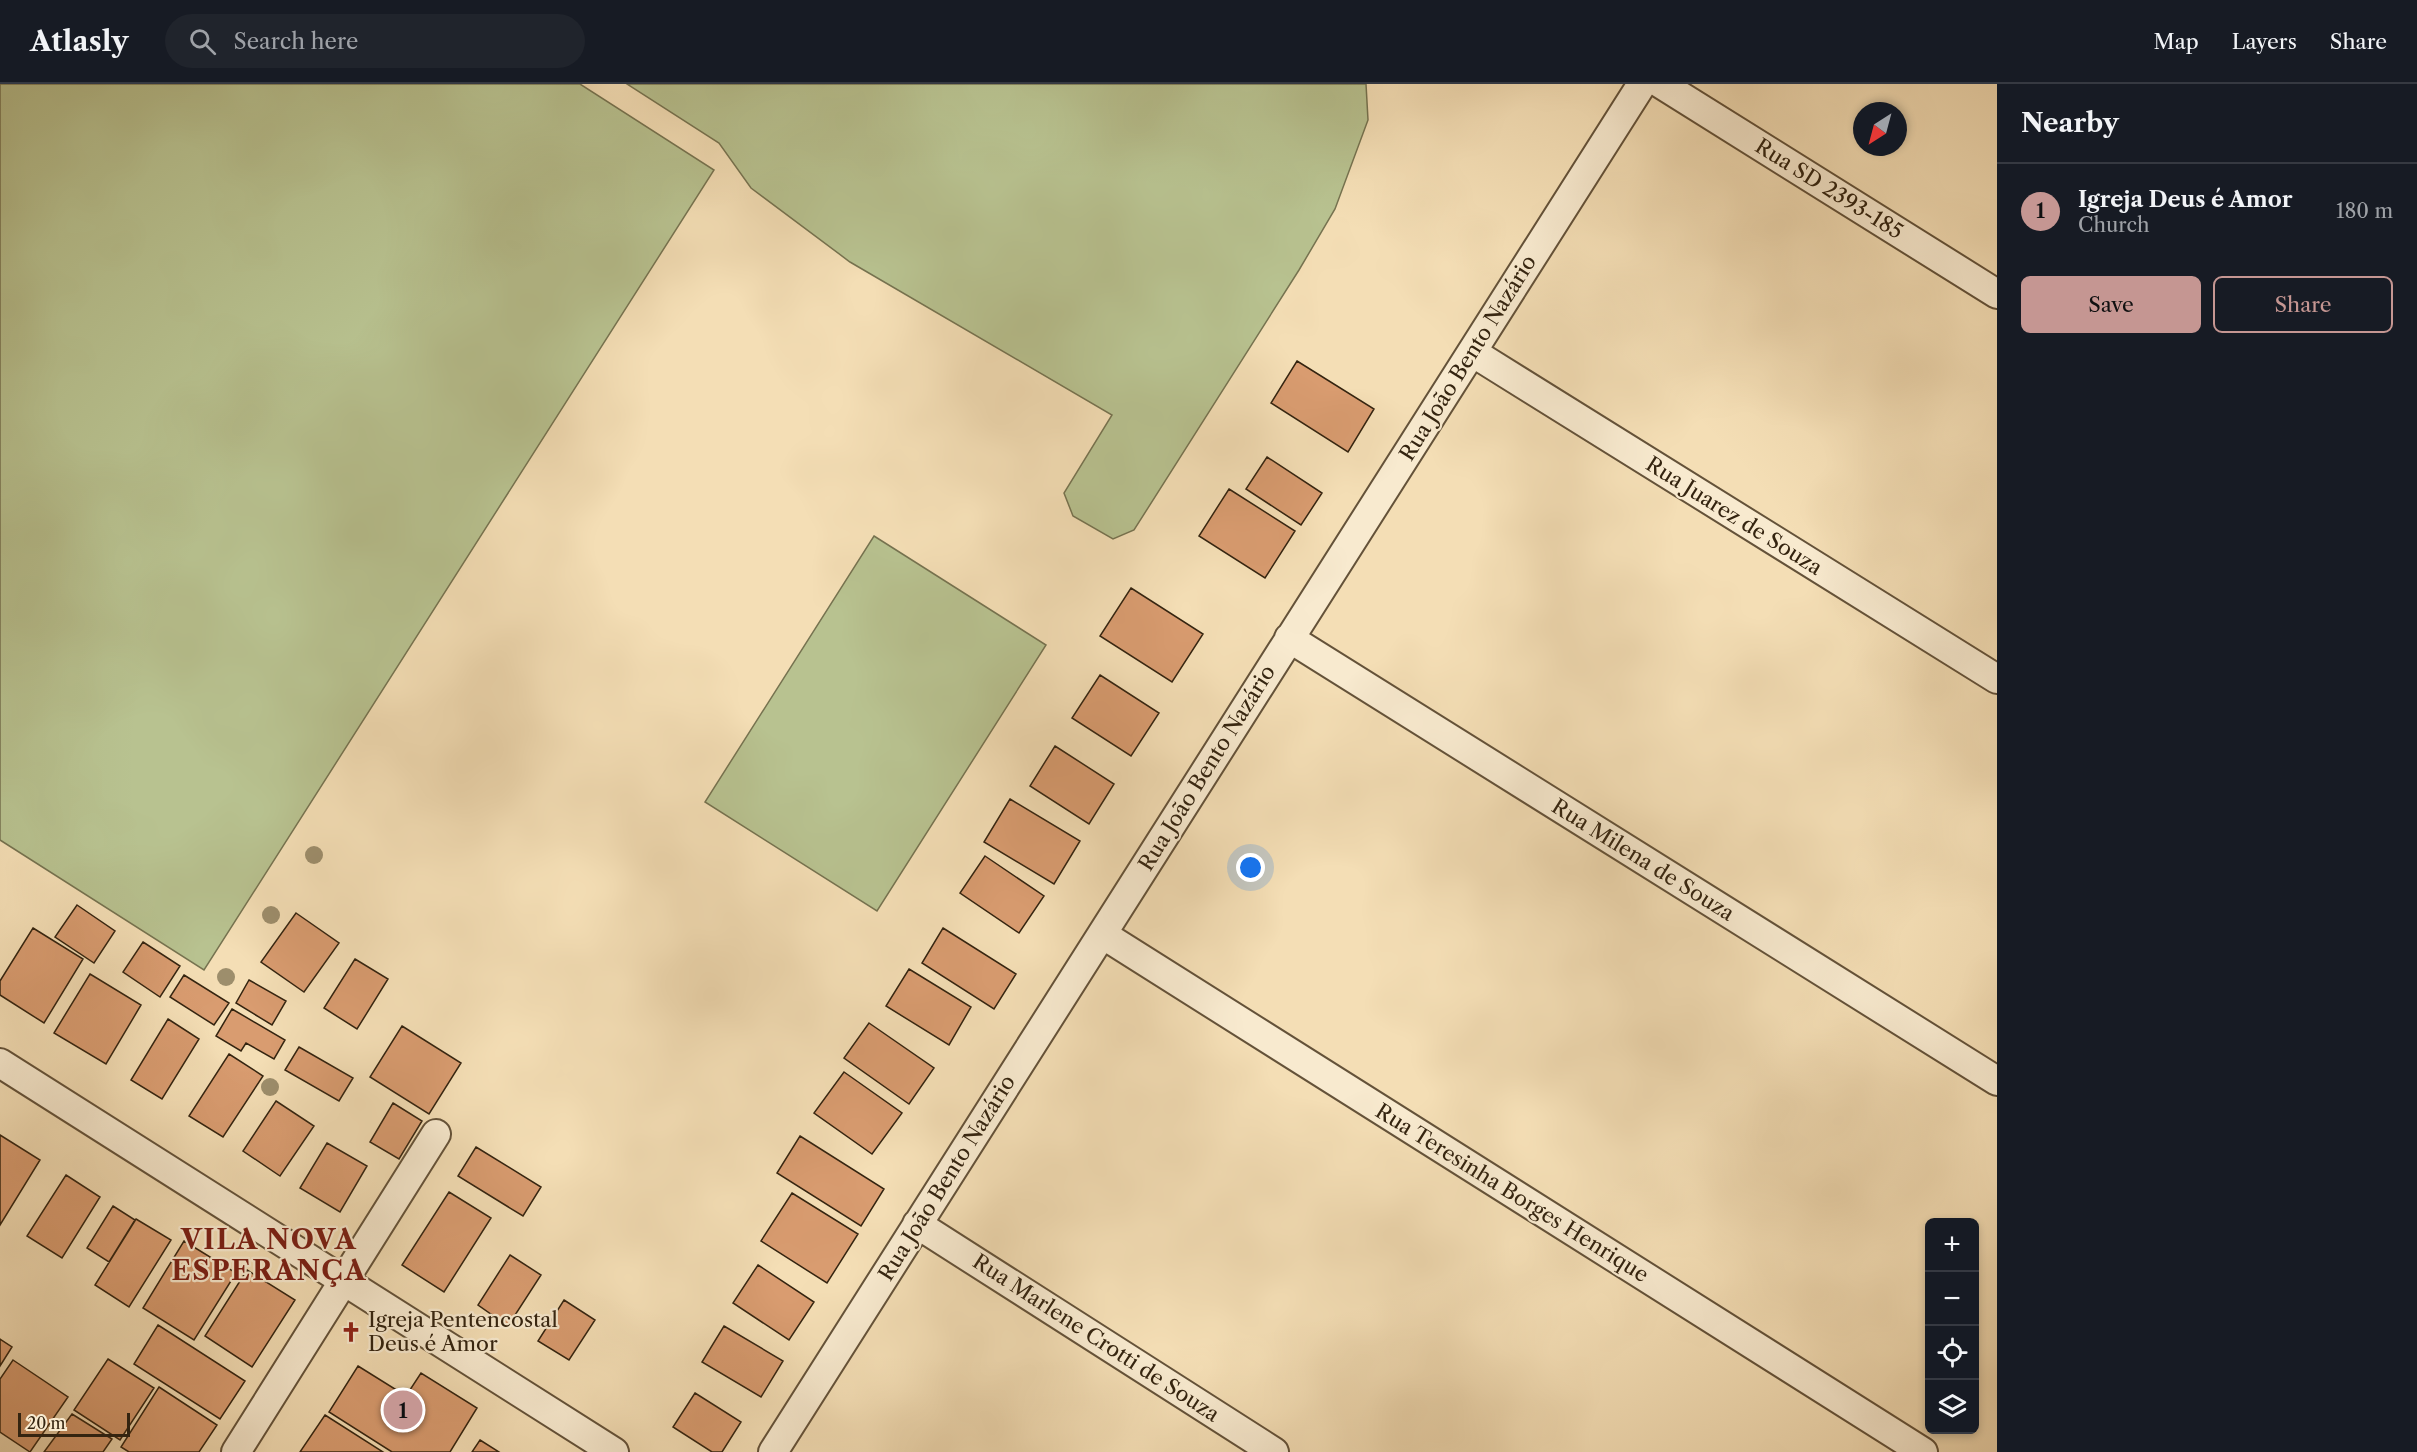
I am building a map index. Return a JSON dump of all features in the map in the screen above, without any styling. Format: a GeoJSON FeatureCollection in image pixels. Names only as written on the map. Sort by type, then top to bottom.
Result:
{"type":"FeatureCollection","features":[{"type":"Feature","properties":{"kind":"street","name":"Rua João Bento Nazário"},"geometry":{"type":"LineString","coordinates":[[773,1452],[1642,84]]}},
{"type":"Feature","properties":{"kind":"street","name":"Rua SD 2393-185"},"geometry":{"type":"LineString","coordinates":[[1661,84],[1997,294]]}},
{"type":"Feature","properties":{"kind":"street","name":"Rua Juarez de Souza"},"geometry":{"type":"LineString","coordinates":[[1472,352],[1997,679]]}},
{"type":"Feature","properties":{"kind":"street","name":"Rua Milena de Souza"},"geometry":{"type":"LineString","coordinates":[[1289,638],[1997,1081]]}},
{"type":"Feature","properties":{"kind":"street","name":"Rua Teresinha Borges Henrique"},"geometry":{"type":"LineString","coordinates":[[1102,934],[1923,1452]]}},
{"type":"Feature","properties":{"kind":"street"},"geometry":{"type":"LineString","coordinates":[[0,1063],[614,1452]]}},
{"type":"Feature","properties":{"kind":"street"},"geometry":{"type":"LineString","coordinates":[[236,1452],[436,1134]]}},
{"type":"Feature","properties":{"kind":"street","name":"Rua Marlene Crotti de Souza"},"geometry":{"type":"LineString","coordinates":[[918,1224],[1274,1452]]}},
{"type":"Feature","properties":{"kind":"green space"},"geometry":{"type":"Polygon","coordinates":[[[0,84],[580,84],[714,170],[204,970],[0,840],[0,84]]]}},
{"type":"Feature","properties":{"kind":"green space"},"geometry":{"type":"Polygon","coordinates":[[[627,84],[1366,84],[1368,120],[1335,209],[1299,270],[1134,530],[1113,539],[1073,516],[1064,493],[1112,415],[850,262],[751,188],[719,143],[627,84]]]}},
{"type":"Feature","properties":{"kind":"green space"},"geometry":{"type":"Polygon","coordinates":[[[874,536],[1046,645],[877,911],[705,802],[874,536]]]}},
{"type":"Feature","properties":{"kind":"building"},"geometry":{"type":"Polygon","coordinates":[[[1297,361],[1374,409],[1348,452],[1271,403],[1297,361]]]}},
{"type":"Feature","properties":{"kind":"building"},"geometry":{"type":"Polygon","coordinates":[[[1267,457],[1322,493],[1301,525],[1246,489],[1267,457]]]}},
{"type":"Feature","properties":{"kind":"building"},"geometry":{"type":"Polygon","coordinates":[[[1229,489],[1295,531],[1265,578],[1199,536],[1229,489]]]}},
{"type":"Feature","properties":{"kind":"building"},"geometry":{"type":"Polygon","coordinates":[[[1131,588],[1203,634],[1172,682],[1100,636],[1131,588]]]}},
{"type":"Feature","properties":{"kind":"building"},"geometry":{"type":"Polygon","coordinates":[[[1100,675],[1159,713],[1131,756],[1072,718],[1100,675]]]}},
{"type":"Feature","properties":{"kind":"building"},"geometry":{"type":"Polygon","coordinates":[[[1055,746],[1114,784],[1089,824],[1030,786],[1055,746]]]}},
{"type":"Feature","properties":{"kind":"building"},"geometry":{"type":"Polygon","coordinates":[[[1010,799],[1080,841],[1054,884],[984,842],[1010,799]]]}},
{"type":"Feature","properties":{"kind":"building"},"geometry":{"type":"Polygon","coordinates":[[[985,856],[1044,896],[1019,933],[960,893],[985,856]]]}},
{"type":"Feature","properties":{"kind":"building"},"geometry":{"type":"Polygon","coordinates":[[[77,905],[115,931],[94,963],[55,937],[77,905]]]}},
{"type":"Feature","properties":{"kind":"building"},"geometry":{"type":"Polygon","coordinates":[[[296,913],[339,943],[304,992],[261,962],[296,913]]]}},
{"type":"Feature","properties":{"kind":"building"},"geometry":{"type":"Polygon","coordinates":[[[33,928],[83,959],[44,1023],[0,995],[0,981],[33,928]]]}},
{"type":"Feature","properties":{"kind":"building"},"geometry":{"type":"Polygon","coordinates":[[[943,928],[1016,974],[994,1009],[922,963],[943,928]]]}},
{"type":"Feature","properties":{"kind":"building"},"geometry":{"type":"Polygon","coordinates":[[[143,942],[180,966],[160,997],[123,972],[143,942]]]}},
{"type":"Feature","properties":{"kind":"building"},"geometry":{"type":"Polygon","coordinates":[[[355,959],[388,979],[357,1029],[324,1008],[355,959]]]}},
{"type":"Feature","properties":{"kind":"building"},"geometry":{"type":"Polygon","coordinates":[[[909,969],[971,1007],[949,1045],[886,1006],[909,969]]]}},
{"type":"Feature","properties":{"kind":"building"},"geometry":{"type":"Polygon","coordinates":[[[90,974],[141,1005],[106,1064],[54,1033],[90,974]]]}},
{"type":"Feature","properties":{"kind":"building"},"geometry":{"type":"Polygon","coordinates":[[[184,975],[229,1003],[214,1025],[170,997],[184,975]]]}},
{"type":"Feature","properties":{"kind":"building"},"geometry":{"type":"Polygon","coordinates":[[[249,980],[286,1001],[272,1025],[236,1003],[249,980]]]}},
{"type":"Feature","properties":{"kind":"building"},"geometry":{"type":"Polygon","coordinates":[[[232,1009],[285,1040],[274,1059],[246,1043],[241,1051],[216,1036],[232,1009]]]}},
{"type":"Feature","properties":{"kind":"building"},"geometry":{"type":"Polygon","coordinates":[[[168,1019],[199,1039],[162,1099],[131,1080],[168,1019]]]}},
{"type":"Feature","properties":{"kind":"building"},"geometry":{"type":"Polygon","coordinates":[[[869,1023],[934,1068],[909,1104],[844,1058],[869,1023]]]}},
{"type":"Feature","properties":{"kind":"building"},"geometry":{"type":"Polygon","coordinates":[[[402,1026],[461,1063],[429,1114],[370,1077],[402,1026]]]}},
{"type":"Feature","properties":{"kind":"building"},"geometry":{"type":"Polygon","coordinates":[[[299,1047],[353,1078],[339,1101],[285,1070],[299,1047]]]}},
{"type":"Feature","properties":{"kind":"building"},"geometry":{"type":"Polygon","coordinates":[[[229,1054],[263,1076],[223,1137],[189,1116],[229,1054]]]}},
{"type":"Feature","properties":{"kind":"building"},"geometry":{"type":"Polygon","coordinates":[[[844,1072],[902,1113],[872,1154],[814,1113],[844,1072]]]}},
{"type":"Feature","properties":{"kind":"building"},"geometry":{"type":"Polygon","coordinates":[[[276,1101],[314,1126],[280,1176],[243,1151],[276,1101]]]}},
{"type":"Feature","properties":{"kind":"building"},"geometry":{"type":"Polygon","coordinates":[[[393,1103],[422,1121],[399,1159],[370,1142],[393,1103]]]}},
{"type":"Feature","properties":{"kind":"building"},"geometry":{"type":"Polygon","coordinates":[[[0,1135],[40,1160],[0,1225],[0,1135]]]}},
{"type":"Feature","properties":{"kind":"building"},"geometry":{"type":"Polygon","coordinates":[[[800,1136],[884,1189],[861,1226],[777,1173],[800,1136]]]}},
{"type":"Feature","properties":{"kind":"building"},"geometry":{"type":"Polygon","coordinates":[[[327,1143],[367,1166],[340,1212],[300,1188],[327,1143]]]}},
{"type":"Feature","properties":{"kind":"building"},"geometry":{"type":"Polygon","coordinates":[[[476,1147],[541,1187],[523,1216],[458,1176],[476,1147]]]}},
{"type":"Feature","properties":{"kind":"building"},"geometry":{"type":"Polygon","coordinates":[[[66,1175],[100,1197],[62,1258],[27,1236],[66,1175]]]}},
{"type":"Feature","properties":{"kind":"building"},"geometry":{"type":"Polygon","coordinates":[[[449,1192],[491,1218],[444,1292],[402,1265],[449,1192]]]}},
{"type":"Feature","properties":{"kind":"building"},"geometry":{"type":"Polygon","coordinates":[[[792,1193],[858,1234],[827,1283],[761,1241],[792,1193]]]}},
{"type":"Feature","properties":{"kind":"building"},"geometry":{"type":"Polygon","coordinates":[[[113,1206],[135,1220],[109,1262],[87,1248],[113,1206]]]}},
{"type":"Feature","properties":{"kind":"building"},"geometry":{"type":"Polygon","coordinates":[[[136,1219],[171,1240],[129,1307],[95,1285],[136,1219]]]}},
{"type":"Feature","properties":{"kind":"building"},"geometry":{"type":"Polygon","coordinates":[[[184,1241],[236,1273],[194,1340],[143,1308],[184,1241]]]}},
{"type":"Feature","properties":{"kind":"building"},"geometry":{"type":"Polygon","coordinates":[[[510,1255],[541,1275],[508,1326],[478,1305],[510,1255]]]}},
{"type":"Feature","properties":{"kind":"building"},"geometry":{"type":"Polygon","coordinates":[[[758,1265],[814,1302],[789,1340],[733,1303],[758,1265]]]}},
{"type":"Feature","properties":{"kind":"building"},"geometry":{"type":"Polygon","coordinates":[[[247,1270],[295,1300],[252,1367],[205,1336],[247,1270]]]}},
{"type":"Feature","properties":{"kind":"building"},"geometry":{"type":"Polygon","coordinates":[[[564,1300],[595,1320],[569,1360],[538,1341],[564,1300]]]}},
{"type":"Feature","properties":{"kind":"building"},"geometry":{"type":"Polygon","coordinates":[[[158,1325],[245,1381],[220,1419],[134,1364],[158,1325]]]}},
{"type":"Feature","properties":{"kind":"building"},"geometry":{"type":"Polygon","coordinates":[[[724,1326],[783,1361],[761,1397],[702,1362],[724,1326]]]}},
{"type":"Feature","properties":{"kind":"building"},"geometry":{"type":"Polygon","coordinates":[[[0,1339],[12,1347],[0,1366],[0,1339]]]}},
{"type":"Feature","properties":{"kind":"building"},"geometry":{"type":"Polygon","coordinates":[[[108,1359],[154,1388],[120,1440],[74,1410],[108,1359]]]}},
{"type":"Feature","properties":{"kind":"building"},"geometry":{"type":"Polygon","coordinates":[[[13,1360],[68,1397],[30,1452],[0,1432],[0,1379],[13,1360]]]}},
{"type":"Feature","properties":{"kind":"building"},"geometry":{"type":"Polygon","coordinates":[[[358,1366],[406,1396],[421,1373],[477,1408],[450,1452],[392,1452],[329,1412],[358,1366]]]}},
{"type":"Feature","properties":{"kind":"building"},"geometry":{"type":"Polygon","coordinates":[[[159,1387],[217,1425],[199,1452],[129,1452],[121,1447],[159,1387]]]}},
{"type":"Feature","properties":{"kind":"building"},"geometry":{"type":"Polygon","coordinates":[[[695,1393],[741,1422],[722,1452],[712,1452],[673,1427],[695,1393]]]}},
{"type":"Feature","properties":{"kind":"building"},"geometry":{"type":"Polygon","coordinates":[[[72,1414],[112,1439],[103,1452],[44,1452],[72,1414]]]}},
{"type":"Feature","properties":{"kind":"building"},"geometry":{"type":"Polygon","coordinates":[[[325,1415],[383,1452],[300,1452],[325,1415]]]}},
{"type":"Feature","properties":{"kind":"building"},"geometry":{"type":"Polygon","coordinates":[[[480,1440],[499,1452],[472,1452],[480,1440]]]}},
{"type":"Feature","properties":{"kind":"place","name":"Igreja Pentencostal Deus é Amor"},"geometry":{"type":"Point","coordinates":[351,1332]}},
{"type":"Feature","properties":{"kind":"place","name":"Igreja Deus é Amor"},"geometry":{"type":"Point","coordinates":[403,1410]}},
{"type":"Feature","properties":{"kind":"district","name":"VILA NOVA ESPERANÇA"},"geometry":{"type":"Point","coordinates":[269,1256]}}]}
